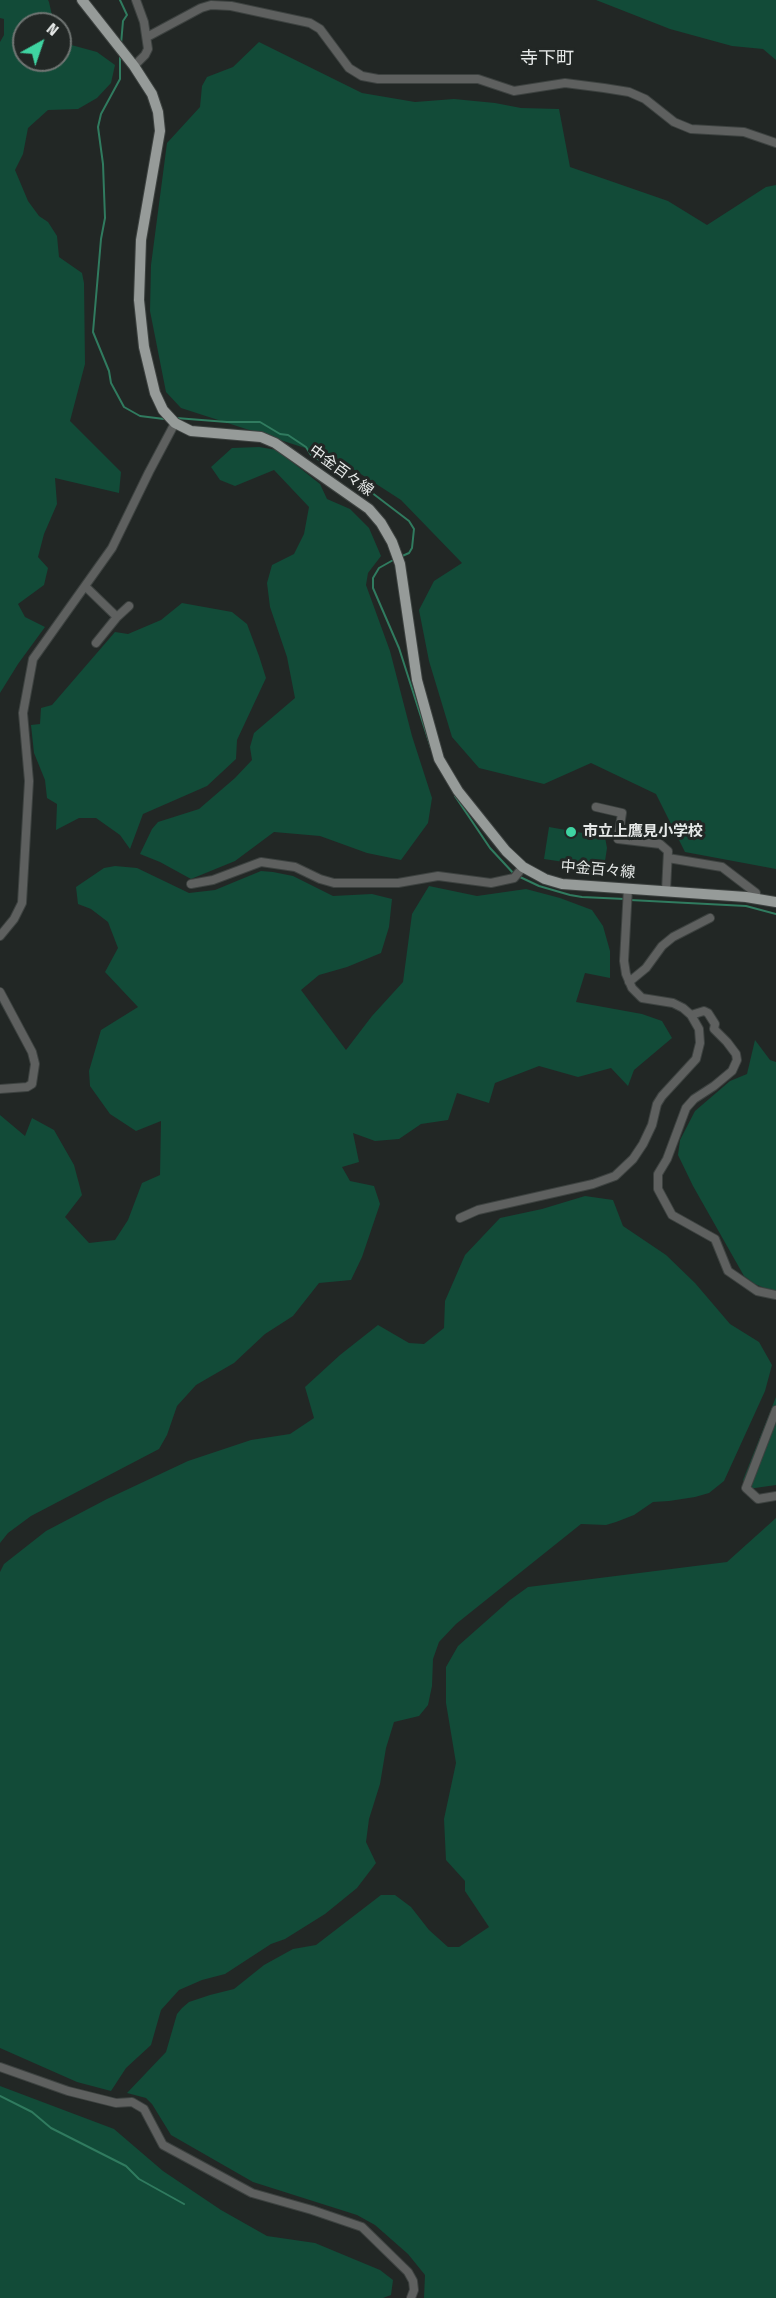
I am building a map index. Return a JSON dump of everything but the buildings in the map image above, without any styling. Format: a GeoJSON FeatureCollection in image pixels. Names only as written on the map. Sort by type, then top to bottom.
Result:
{"type":"FeatureCollection","features":[{"type":"Feature","properties":{"kind":"main road","name":"中金百々線"},"geometry":{"type":"LineString","coordinates":[[82,0],[131,62],[152,94],[158,112],[160,131],[141,240],[139,300],[144,347],[155,393],[163,410],[175,423],[191,431],[261,437],[275,443],[369,509],[381,523],[400,564],[417,680],[439,759],[458,791],[522,868],[562,884],[756,898],[776,902]]}},
{"type":"Feature","properties":{"kind":"street"},"geometry":{"type":"LineString","coordinates":[[131,62],[145,55],[148,49],[136,0]]}},
{"type":"Feature","properties":{"kind":"street"},"geometry":{"type":"LineString","coordinates":[[147,38],[212,2],[310,23],[320,29],[349,68],[362,76],[378,79],[478,79],[514,91],[565,83],[629,92],[645,99],[674,122],[691,129],[744,132],[776,143]]}},
{"type":"Feature","properties":{"kind":"street"},"geometry":{"type":"LineString","coordinates":[[0,936],[14,919],[22,903],[29,781],[22,713],[33,659],[112,548],[175,423]]}},
{"type":"Feature","properties":{"kind":"street"},"geometry":{"type":"LineString","coordinates":[[86,587],[117,617]]}},
{"type":"Feature","properties":{"kind":"street"},"geometry":{"type":"LineString","coordinates":[[96,643],[129,606]]}},
{"type":"Feature","properties":{"kind":"street"},"geometry":{"type":"LineString","coordinates":[[596,807],[622,813],[618,839],[660,844],[668,851],[666,891]]}},
{"type":"Feature","properties":{"kind":"street"},"geometry":{"type":"LineString","coordinates":[[668,858],[722,867],[756,893],[756,898]]}},
{"type":"Feature","properties":{"kind":"street"},"geometry":{"type":"LineString","coordinates":[[191,884],[213,880],[261,862],[295,867],[334,883],[398,883],[438,876],[491,883],[514,878],[522,868]]}},
{"type":"Feature","properties":{"kind":"street"},"geometry":{"type":"LineString","coordinates":[[460,1218],[503,1203],[571,1190],[615,1176],[633,1159],[643,1144],[662,1095],[696,1059],[700,1043],[699,1029],[691,1015],[683,1008],[673,1004],[642,998],[629,982],[624,961],[628,890]]}},
{"type":"Feature","properties":{"kind":"street"},"geometry":{"type":"LineString","coordinates":[[629,982],[646,968],[662,946],[710,918]]}},
{"type":"Feature","properties":{"kind":"street"},"geometry":{"type":"LineString","coordinates":[[0,992],[32,1052],[35,1064],[32,1084],[27,1087],[0,1089]]}},
{"type":"Feature","properties":{"kind":"street"},"geometry":{"type":"LineString","coordinates":[[691,1015],[704,1011],[708,1013],[713,1019],[714,1029],[736,1054],[737,1060],[732,1071],[694,1099],[686,1108],[667,1159],[658,1174],[658,1189],[672,1215],[715,1239],[728,1271],[757,1291],[776,1295]]}},
{"type":"Feature","properties":{"kind":"street"},"geometry":{"type":"LineString","coordinates":[[776,1410],[746,1488],[758,1499],[776,1496]]}},
{"type":"Feature","properties":{"kind":"street"},"geometry":{"type":"LineString","coordinates":[[0,2067],[68,2091],[116,2103],[132,2102],[144,2109],[163,2145],[252,2193],[362,2227],[408,2272],[413,2281],[414,2290],[411,2298]]}},
{"type":"Feature","properties":{"kind":"green space"},"geometry":{"type":"Polygon","coordinates":[[[0,0],[48,0],[49,2],[51,12],[12,12],[12,72],[72,72],[72,45],[97,52],[115,65],[111,83],[97,98],[78,109],[48,110],[28,128],[23,154],[15,170],[28,201],[39,216],[48,222],[57,236],[59,257],[82,273],[85,364],[70,421],[121,472],[119,493],[55,478],[57,504],[44,534],[38,557],[48,568],[44,585],[18,604],[25,617],[45,627],[0,693],[0,42],[4,35],[4,19],[0,18],[0,0]]]}},
{"type":"Feature","properties":{"kind":"green space"},"geometry":{"type":"Polygon","coordinates":[[[596,0],[776,0],[776,60],[763,49],[732,46],[670,29],[596,0]]]}},
{"type":"Feature","properties":{"kind":"green space"},"geometry":{"type":"Polygon","coordinates":[[[259,42],[362,93],[415,102],[454,99],[521,108],[559,109],[570,167],[668,201],[707,225],[766,187],[776,185],[776,869],[685,852],[656,794],[591,763],[544,784],[479,768],[452,737],[429,661],[419,610],[434,581],[462,563],[401,500],[336,458],[181,408],[166,392],[150,311],[151,265],[167,143],[200,107],[202,86],[207,77],[233,67],[259,42]]]}},
{"type":"Feature","properties":{"kind":"green space"},"geometry":{"type":"Polygon","coordinates":[[[259,447],[277,450],[320,484],[327,499],[350,509],[369,528],[381,556],[368,573],[366,585],[390,651],[412,736],[432,798],[428,823],[401,860],[367,853],[320,836],[274,832],[235,861],[191,879],[140,854],[152,829],[158,822],[199,809],[235,778],[252,760],[250,747],[254,733],[295,698],[287,657],[270,607],[267,583],[272,565],[294,554],[304,534],[309,507],[274,470],[235,486],[220,480],[211,467],[232,448],[259,447]]]}},
{"type":"Feature","properties":{"kind":"green space"},"geometry":{"type":"Polygon","coordinates":[[[182,603],[232,612],[247,624],[259,656],[266,678],[237,740],[236,759],[207,786],[143,814],[130,849],[120,835],[96,818],[79,818],[56,830],[57,804],[47,798],[45,780],[34,753],[31,725],[40,724],[41,708],[52,705],[115,632],[128,634],[161,620],[182,603]]]}},
{"type":"Feature","properties":{"kind":"green space"},"geometry":{"type":"Polygon","coordinates":[[[549,827],[605,837],[607,848],[604,868],[544,859],[549,827]]]}},
{"type":"Feature","properties":{"kind":"green space"},"geometry":{"type":"Polygon","coordinates":[[[115,866],[137,868],[189,893],[215,890],[261,871],[293,876],[333,896],[372,894],[392,899],[389,927],[381,953],[347,967],[319,975],[301,990],[346,1050],[372,1016],[403,982],[412,914],[429,886],[477,896],[526,889],[592,910],[603,926],[610,951],[610,978],[585,973],[576,1002],[642,1014],[662,1021],[672,1038],[634,1070],[628,1086],[611,1068],[578,1077],[539,1066],[495,1083],[489,1103],[457,1093],[448,1120],[421,1124],[399,1139],[375,1141],[353,1133],[359,1162],[342,1167],[350,1181],[374,1186],[380,1204],[362,1257],[351,1280],[319,1283],[293,1316],[265,1334],[234,1363],[196,1385],[177,1406],[167,1435],[159,1449],[31,1516],[8,1533],[0,1543],[0,1115],[25,1136],[32,1118],[54,1130],[74,1165],[82,1195],[65,1217],[89,1243],[115,1240],[128,1220],[142,1183],[160,1175],[161,1121],[136,1131],[110,1114],[90,1086],[89,1071],[101,1030],[138,1007],[105,972],[118,948],[108,922],[91,909],[78,904],[76,887],[104,868],[115,866]]]}},
{"type":"Feature","properties":{"kind":"green space"},"geometry":{"type":"Polygon","coordinates":[[[755,1040],[770,1060],[776,1062],[776,1293],[755,1284],[744,1276],[678,1155],[680,1140],[695,1111],[730,1081],[747,1074],[755,1040]]]}},
{"type":"Feature","properties":{"kind":"green space"},"geometry":{"type":"Polygon","coordinates":[[[585,1196],[613,1200],[623,1226],[666,1255],[695,1283],[730,1324],[759,1342],[772,1365],[765,1391],[724,1481],[709,1493],[653,1502],[634,1515],[616,1522],[606,1525],[581,1524],[456,1624],[439,1642],[433,1659],[432,1686],[428,1705],[419,1716],[394,1722],[386,1748],[380,1784],[369,1819],[366,1842],[376,1863],[357,1888],[325,1914],[285,1939],[271,1944],[225,1974],[202,1980],[179,1990],[161,2010],[151,2045],[126,2068],[111,2091],[77,2082],[0,2048],[0,1572],[4,1564],[46,1531],[188,1461],[251,1440],[290,1434],[314,1418],[305,1387],[378,1325],[409,1343],[424,1344],[444,1328],[445,1301],[465,1255],[500,1218],[542,1209],[585,1196]]]}},
{"type":"Feature","properties":{"kind":"green space"},"geometry":{"type":"Polygon","coordinates":[[[776,1397],[776,1485],[748,1489],[743,1480],[776,1397]]]}},
{"type":"Feature","properties":{"kind":"green space"},"geometry":{"type":"Polygon","coordinates":[[[776,1518],[776,2298],[424,2298],[425,2275],[408,2254],[375,2225],[357,2215],[253,2182],[171,2135],[146,2098],[127,2093],[166,2052],[177,2014],[189,2002],[234,1989],[264,1965],[293,1949],[316,1945],[381,1895],[395,1895],[411,1907],[429,1930],[448,1947],[459,1947],[489,1927],[465,1891],[465,1881],[446,1860],[444,1819],[456,1763],[446,1703],[446,1667],[458,1646],[528,1587],[727,1562],[776,1518]]]}},
{"type":"Feature","properties":{"kind":"green space"},"geometry":{"type":"Polygon","coordinates":[[[0,2086],[114,2129],[163,2171],[221,2210],[267,2236],[315,2243],[380,2270],[393,2280],[391,2295],[383,2298],[0,2298],[0,2086]]]}},
{"type":"Feature","properties":{"kind":"waterway"},"geometry":{"type":"LineString","coordinates":[[120,0],[127,15],[123,21],[121,44]]}},
{"type":"Feature","properties":{"kind":"waterway"},"geometry":{"type":"LineString","coordinates":[[120,56],[120,79],[101,114],[98,127],[103,164],[105,218],[93,332],[109,371],[111,383],[124,407],[140,416],[164,419]]}},
{"type":"Feature","properties":{"kind":"waterway"},"geometry":{"type":"LineString","coordinates":[[176,418],[260,422],[280,434],[288,435],[306,447],[311,455],[367,489],[409,521],[414,529],[412,548],[409,553],[400,557]]}},
{"type":"Feature","properties":{"kind":"waterway"},"geometry":{"type":"LineString","coordinates":[[395,559],[379,568],[373,578],[373,588],[399,648],[431,748]]}},
{"type":"Feature","properties":{"kind":"waterway"},"geometry":{"type":"LineString","coordinates":[[455,796],[490,848],[515,875]]}},
{"type":"Feature","properties":{"kind":"waterway"},"geometry":{"type":"LineString","coordinates":[[520,877],[539,886],[570,895],[625,899]]}},
{"type":"Feature","properties":{"kind":"waterway"},"geometry":{"type":"LineString","coordinates":[[630,900],[746,906],[776,914]]}},
{"type":"Feature","properties":{"kind":"waterway"},"geometry":{"type":"LineString","coordinates":[[0,2096],[32,2112],[51,2128],[126,2166],[139,2179],[184,2204]]}},
{"type":"Feature","properties":{"kind":"place","name":"市立上鷹見小学校"},"geometry":{"type":"Point","coordinates":[571,832]}},
{"type":"Feature","properties":{"kind":"district","name":"寺下町"},"geometry":{"type":"Point","coordinates":[547,59]}}]}
